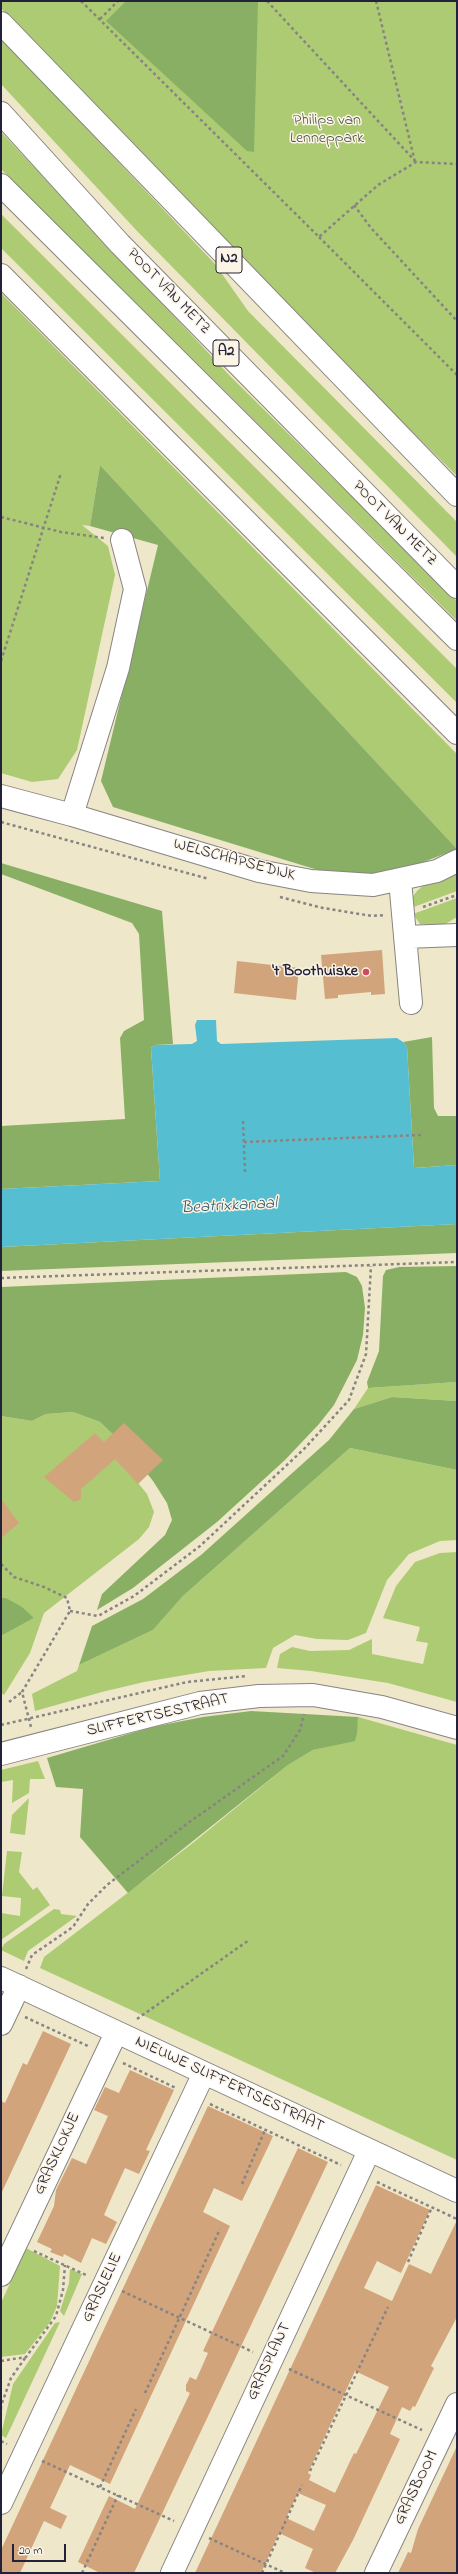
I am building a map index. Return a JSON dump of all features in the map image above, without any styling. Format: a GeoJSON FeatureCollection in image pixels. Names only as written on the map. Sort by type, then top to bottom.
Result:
{"type":"FeatureCollection","features":[{"type":"Feature","properties":{"kind":"main road","name":"N2"},"geometry":{"type":"LineString","coordinates":[[1,23],[457,495]]}},
{"type":"Feature","properties":{"kind":"main road","name":"POOT VAN METZ"},"geometry":{"type":"LineString","coordinates":[[1,113],[126,249],[457,587]]}},
{"type":"Feature","properties":{"kind":"main road","name":"A2"},"geometry":{"type":"LineString","coordinates":[[1,185],[457,639]]}},
{"type":"Feature","properties":{"kind":"main road"},"geometry":{"type":"LineString","coordinates":[[1,275],[457,733]]}},
{"type":"Feature","properties":{"kind":"main road"},"geometry":{"type":"LineString","coordinates":[[72,814],[118,668],[135,589],[122,540]]}},
{"type":"Feature","properties":{"kind":"main road","name":"WELSCHAPSEDIJK"},"geometry":{"type":"LineString","coordinates":[[1,796],[72,814],[259,871],[341,884],[373,885],[400,880],[437,871],[457,861]]}},
{"type":"Feature","properties":{"kind":"main road"},"geometry":{"type":"LineString","coordinates":[[400,880],[411,1003]]}},
{"type":"Feature","properties":{"kind":"main road"},"geometry":{"type":"LineString","coordinates":[[405,937],[457,935]]}},
{"type":"Feature","properties":{"kind":"main road","name":"SLIFFERTSESTRAAT"},"geometry":{"type":"LineString","coordinates":[[1,1754],[200,1703],[259,1696],[313,1695],[382,1707],[457,1728]]}},
{"type":"Feature","properties":{"kind":"main road"},"geometry":{"type":"LineString","coordinates":[[4,2017],[10,1982]]}},
{"type":"Feature","properties":{"kind":"main road","name":"NIEUWE SLIFFERTSESTRAAT"},"geometry":{"type":"LineString","coordinates":[[10,1982],[125,2028],[204,2073],[457,2191]]}},
{"type":"Feature","properties":{"kind":"main road","name":"GRASKLOKJE"},"geometry":{"type":"LineString","coordinates":[[1,2276],[106,2054],[125,2028]]}},
{"type":"Feature","properties":{"kind":"main road","name":"GRASLELIE"},"geometry":{"type":"LineString","coordinates":[[1,2503],[204,2073]]}},
{"type":"Feature","properties":{"kind":"main road","name":"GRASPLANT"},"geometry":{"type":"LineString","coordinates":[[172,2573],[369,2151]]}},
{"type":"Feature","properties":{"kind":"main road","name":"GRASBOOM"},"geometry":{"type":"LineString","coordinates":[[376,2573],[457,2404]]}},
{"type":"Feature","properties":{"kind":"path"},"geometry":{"type":"LineString","coordinates":[[81,1],[457,375]]}},
{"type":"Feature","properties":{"kind":"path"},"geometry":{"type":"LineString","coordinates":[[100,19],[118,1]]}},
{"type":"Feature","properties":{"kind":"path"},"geometry":{"type":"LineString","coordinates":[[266,1],[416,162]]}},
{"type":"Feature","properties":{"kind":"path"},"geometry":{"type":"LineString","coordinates":[[376,1],[416,162]]}},
{"type":"Feature","properties":{"kind":"path"},"geometry":{"type":"LineString","coordinates":[[318,237],[378,185],[416,162],[457,164]]}},
{"type":"Feature","properties":{"kind":"path"},"geometry":{"type":"LineString","coordinates":[[354,205],[371,228],[457,321]]}},
{"type":"Feature","properties":{"kind":"path"},"geometry":{"type":"LineString","coordinates":[[1,661],[61,473]]}},
{"type":"Feature","properties":{"kind":"path"},"geometry":{"type":"LineString","coordinates":[[1,517],[43,527],[122,540]]}},
{"type":"Feature","properties":{"kind":"path"},"geometry":{"type":"LineString","coordinates":[[403,914],[457,895]]}},
{"type":"Feature","properties":{"kind":"path"},"geometry":{"type":"LineString","coordinates":[[243,1121],[245,1172]]}},
{"type":"Feature","properties":{"kind":"path"},"geometry":{"type":"LineString","coordinates":[[244,1142],[421,1135]]}},
{"type":"Feature","properties":{"kind":"path"},"geometry":{"type":"LineString","coordinates":[[1,1278],[457,1262]]}},
{"type":"Feature","properties":{"kind":"path"},"geometry":{"type":"LineString","coordinates":[[70,1611],[98,1616],[134,1596],[200,1546],[304,1449],[349,1400],[366,1354],[371,1266]]}},
{"type":"Feature","properties":{"kind":"path"},"geometry":{"type":"LineString","coordinates":[[1,1564],[14,1577],[44,1587],[67,1598],[70,1611],[22,1692],[9,1702]]}},
{"type":"Feature","properties":{"kind":"path"},"geometry":{"type":"LineString","coordinates":[[22,1692],[35,1745]]}},
{"type":"Feature","properties":{"kind":"path"},"geometry":{"type":"LineString","coordinates":[[10,1982],[32,1955],[73,1927],[88,1904],[107,1885],[188,1823],[283,1756],[300,1730],[304,1712],[313,1695]]}},
{"type":"Feature","properties":{"kind":"path"},"geometry":{"type":"LineString","coordinates":[[125,2028],[249,1940]]}},
{"type":"Feature","properties":{"kind":"path"},"geometry":{"type":"LineString","coordinates":[[4,2017],[106,2054],[457,2219]]}},
{"type":"Feature","properties":{"kind":"path"},"geometry":{"type":"LineString","coordinates":[[242,2184],[265,2130]]}},
{"type":"Feature","properties":{"kind":"path"},"geometry":{"type":"LineString","coordinates":[[408,2262],[432,2207]]}},
{"type":"Feature","properties":{"kind":"path"},"geometry":{"type":"LineString","coordinates":[[145,2393],[220,2229]]}},
{"type":"Feature","properties":{"kind":"path"},"geometry":{"type":"LineString","coordinates":[[16,2243],[440,2439]]}},
{"type":"Feature","properties":{"kind":"path"},"geometry":{"type":"LineString","coordinates":[[1,2412],[2,2402],[11,2378],[56,2316],[63,2290],[65,2265]]}},
{"type":"Feature","properties":{"kind":"path"},"geometry":{"type":"LineString","coordinates":[[310,2471],[344,2394],[388,2306]]}},
{"type":"Feature","properties":{"kind":"path"},"geometry":{"type":"LineString","coordinates":[[1,2361],[26,2356]]}},
{"type":"Feature","properties":{"kind":"path"},"geometry":{"type":"LineString","coordinates":[[100,2487],[136,2409]]}},
{"type":"Feature","properties":{"kind":"path"},"geometry":{"type":"LineString","coordinates":[[24,2452],[285,2573]]}},
{"type":"Feature","properties":{"kind":"path"},"geometry":{"type":"LineString","coordinates":[[262,2573],[302,2485]]}},
{"type":"Feature","properties":{"kind":"path"},"geometry":{"type":"LineString","coordinates":[[82,2573],[118,2496]]}},
{"type":"Feature","properties":{"kind":"green space","name":"Philips van Lenneppark"},"geometry":{"type":"Polygon","coordinates":[[[1,1],[457,1],[457,476],[292,313],[1,8],[1,1]]]}},
{"type":"Feature","properties":{"kind":"green space"},"geometry":{"type":"Polygon","coordinates":[[[126,1],[258,1],[254,152],[247,151],[106,21],[126,1]]]}},
{"type":"Feature","properties":{"kind":"green space"},"geometry":{"type":"Polygon","coordinates":[[[1,38],[215,264],[248,311],[457,522],[457,557],[137,231],[1,84],[1,38]]]}},
{"type":"Feature","properties":{"kind":"green space"},"geometry":{"type":"Polygon","coordinates":[[[1,132],[231,377],[457,601],[457,621],[1,169],[1,132]]]}},
{"type":"Feature","properties":{"kind":"green space"},"geometry":{"type":"Polygon","coordinates":[[[1,214],[457,669],[457,703],[1,248],[1,214]]]}},
{"type":"Feature","properties":{"kind":"green space"},"geometry":{"type":"Polygon","coordinates":[[[1,293],[457,754],[457,849],[100,465],[90,526],[82,525],[108,546],[115,575],[77,750],[58,779],[32,782],[1,773],[1,293]]]}},
{"type":"Feature","properties":{"kind":"green space"},"geometry":{"type":"Polygon","coordinates":[[[100,465],[457,849],[403,870],[370,874],[334,875],[113,807],[101,781],[158,545],[90,526],[100,465]]]}},
{"type":"Feature","properties":{"kind":"green space"},"geometry":{"type":"Polygon","coordinates":[[[1,863],[162,911],[173,1044],[155,1045],[151,1048],[160,1181],[1,1189],[1,1126],[125,1119],[120,1038],[124,1031],[144,1020],[139,934],[132,923],[1,874],[1,863]]]}},
{"type":"Feature","properties":{"kind":"green space"},"geometry":{"type":"Polygon","coordinates":[[[457,870],[457,891],[411,908],[410,900],[427,882],[457,870]]]}},
{"type":"Feature","properties":{"kind":"green space"},"geometry":{"type":"Polygon","coordinates":[[[457,898],[457,917],[442,926],[420,924],[413,914],[457,898]]]}},
{"type":"Feature","properties":{"kind":"green space"},"geometry":{"type":"Polygon","coordinates":[[[432,1037],[434,1108],[438,1116],[457,1116],[457,1165],[414,1168],[407,1047],[403,1042],[432,1037]]]}},
{"type":"Feature","properties":{"kind":"green space"},"geometry":{"type":"Polygon","coordinates":[[[457,1224],[457,1253],[1,1271],[1,1247],[457,1224]]]}},
{"type":"Feature","properties":{"kind":"green space"},"geometry":{"type":"Polygon","coordinates":[[[457,1266],[457,1382],[368,1388],[367,1382],[379,1351],[383,1276],[386,1270],[399,1267],[457,1266]]]}},
{"type":"Feature","properties":{"kind":"green space"},"geometry":{"type":"Polygon","coordinates":[[[346,1272],[357,1277],[362,1286],[365,1308],[363,1335],[357,1360],[334,1405],[319,1424],[285,1460],[217,1522],[133,1588],[97,1610],[102,1594],[165,1535],[172,1520],[167,1503],[153,1481],[125,1446],[100,1422],[73,1412],[46,1414],[32,1421],[1,1416],[1,1287],[346,1272]]]}},
{"type":"Feature","properties":{"kind":"green space"},"geometry":{"type":"Polygon","coordinates":[[[457,1382],[457,1401],[392,1397],[354,1409],[368,1388],[457,1382]]]}},
{"type":"Feature","properties":{"kind":"green space"},"geometry":{"type":"Polygon","coordinates":[[[392,1397],[457,1401],[457,1470],[350,1448],[183,1596],[153,1630],[79,1665],[92,1626],[143,1599],[201,1555],[329,1440],[354,1409],[392,1397]]]}},
{"type":"Feature","properties":{"kind":"green space"},"geometry":{"type":"Polygon","coordinates":[[[73,1412],[100,1422],[125,1446],[116,1456],[147,1494],[154,1512],[149,1527],[139,1539],[44,1613],[30,1653],[4,1695],[1,1693],[1,1636],[34,1618],[6,1598],[1,1598],[1,1416],[32,1421],[46,1414],[73,1412]]]}},
{"type":"Feature","properties":{"kind":"green space"},"geometry":{"type":"Polygon","coordinates":[[[350,1448],[457,1470],[457,1540],[440,1541],[409,1554],[387,1580],[366,1633],[348,1640],[317,1639],[295,1635],[273,1648],[266,1668],[209,1671],[144,1682],[35,1711],[32,1694],[77,1671],[79,1665],[153,1630],[183,1596],[350,1448]]]}},
{"type":"Feature","properties":{"kind":"green space"},"geometry":{"type":"Polygon","coordinates":[[[457,1552],[457,1702],[388,1683],[311,1671],[277,1668],[280,1654],[292,1647],[310,1651],[349,1650],[372,1639],[372,1654],[423,1664],[428,1643],[416,1641],[420,1627],[383,1618],[396,1586],[415,1562],[440,1553],[457,1552]]]}},
{"type":"Feature","properties":{"kind":"green space"},"geometry":{"type":"Polygon","coordinates":[[[1,1598],[6,1598],[22,1607],[34,1618],[1,1636],[1,1598]]]}},
{"type":"Feature","properties":{"kind":"green space"},"geometry":{"type":"Polygon","coordinates":[[[251,1711],[358,1717],[357,1733],[355,1741],[313,1750],[288,1765],[128,1893],[80,1837],[83,1789],[56,1787],[47,1758],[152,1727],[203,1717],[251,1711]]]}},
{"type":"Feature","properties":{"kind":"green space"},"geometry":{"type":"Polygon","coordinates":[[[358,1717],[457,1745],[457,2160],[40,1968],[44,1957],[194,1842],[288,1765],[313,1750],[355,1740],[358,1717]]]}},
{"type":"Feature","properties":{"kind":"green space"},"geometry":{"type":"Polygon","coordinates":[[[38,1761],[45,1779],[30,1779],[29,1793],[12,1803],[13,1780],[1,1782],[1,1770],[38,1761]]]}},
{"type":"Feature","properties":{"kind":"green space"},"geometry":{"type":"Polygon","coordinates":[[[29,1798],[25,1835],[10,1833],[12,1815],[29,1798]]]}},
{"type":"Feature","properties":{"kind":"green space"},"geometry":{"type":"Polygon","coordinates":[[[7,1851],[22,1852],[19,1872],[33,1890],[37,1887],[50,1905],[1,1940],[1,1913],[20,1916],[21,1898],[2,1896],[7,1851]]]}},
{"type":"Feature","properties":{"kind":"green space"},"geometry":{"type":"Polygon","coordinates":[[[54,1909],[60,1910],[61,1914],[77,1916],[28,1951],[24,1961],[1,1950],[4,1944],[54,1909]]]}},
{"type":"Feature","properties":{"kind":"green space"},"geometry":{"type":"Polygon","coordinates":[[[26,2248],[60,2266],[57,2306],[50,2322],[25,2354],[1,2357],[1,2303],[26,2248]]]}},
{"type":"Feature","properties":{"kind":"green space"},"geometry":{"type":"Polygon","coordinates":[[[70,2269],[82,2274],[64,2316],[60,2311],[69,2283],[70,2269]]]}},
{"type":"Feature","properties":{"kind":"green space"},"geometry":{"type":"Polygon","coordinates":[[[60,2322],[6,2438],[1,2435],[13,2384],[55,2323],[60,2322]]]}},
{"type":"Feature","properties":{"kind":"water","name":"Beatrixkanaal"},"geometry":{"type":"Polygon","coordinates":[[[197,1020],[216,1020],[217,1041],[221,1044],[397,1038],[403,1042],[407,1047],[414,1168],[457,1165],[457,1224],[1,1247],[1,1189],[160,1181],[151,1048],[155,1045],[192,1044],[197,1041],[195,1025],[197,1020]]]}},
{"type":"Feature","properties":{"kind":"building"},"geometry":{"type":"Polygon","coordinates":[[[382,950],[385,994],[371,995],[371,992],[338,995],[338,998],[325,999],[321,955],[382,950]]]}},
{"type":"Feature","properties":{"kind":"building"},"geometry":{"type":"Polygon","coordinates":[[[237,961],[299,968],[296,1000],[234,993],[237,961]]]}},
{"type":"Feature","properties":{"kind":"building"},"geometry":{"type":"Polygon","coordinates":[[[124,1423],[163,1460],[138,1484],[115,1459],[81,1489],[81,1499],[74,1502],[44,1477],[95,1433],[104,1442],[124,1423]]]}},
{"type":"Feature","properties":{"kind":"building"},"geometry":{"type":"Polygon","coordinates":[[[1,1499],[19,1523],[1,1538],[1,1499]]]}},
{"type":"Feature","properties":{"kind":"building"},"geometry":{"type":"Polygon","coordinates":[[[43,2031],[71,2044],[1,2194],[1,2101],[5,2103],[23,2063],[27,2065],[43,2031]]]}},
{"type":"Feature","properties":{"kind":"building"},"geometry":{"type":"Polygon","coordinates":[[[130,2070],[174,2090],[146,2150],[150,2151],[139,2174],[125,2168],[114,2192],[104,2215],[117,2222],[106,2244],[92,2238],[81,2263],[64,2254],[63,2257],[50,2252],[52,2249],[37,2242],[54,2206],[56,2190],[72,2158],[86,2164],[108,2116],[94,2110],[105,2087],[119,2093],[130,2070]]]}},
{"type":"Feature","properties":{"kind":"building"},"geometry":{"type":"Polygon","coordinates":[[[208,2106],[273,2136],[242,2201],[214,2188],[203,2212],[230,2226],[110,2484],[70,2465],[50,2508],[67,2516],[61,2529],[44,2521],[20,2573],[1,2573],[1,2550],[208,2106]]]}},
{"type":"Feature","properties":{"kind":"building"},"geometry":{"type":"Polygon","coordinates":[[[298,2148],[328,2162],[134,2573],[100,2573],[78,2562],[109,2496],[135,2509],[190,2393],[186,2391],[186,2385],[190,2377],[196,2380],[208,2353],[203,2351],[298,2148]]]}},
{"type":"Feature","properties":{"kind":"building"},"geometry":{"type":"Polygon","coordinates":[[[376,2185],[430,2210],[401,2273],[377,2261],[364,2288],[392,2301],[409,2264],[431,2274],[457,2220],[457,2317],[431,2366],[434,2368],[415,2407],[413,2406],[410,2411],[402,2407],[390,2434],[400,2439],[353,2540],[335,2573],[316,2573],[305,2568],[313,2549],[279,2533],[261,2573],[195,2573],[376,2185]],[[355,2371],[308,2473],[311,2475],[309,2480],[335,2493],[354,2453],[356,2454],[389,2387],[355,2371]],[[298,2493],[286,2518],[314,2531],[326,2505],[298,2493]]]}},
{"type":"Feature","properties":{"kind":"building"},"geometry":{"type":"Polygon","coordinates":[[[457,2446],[457,2573],[398,2573],[408,2552],[411,2553],[418,2529],[457,2446]]]}},
{"type":"Feature","properties":{"kind":"place","name":"'t Boothuiske"},"geometry":{"type":"Point","coordinates":[366,972]}}]}
